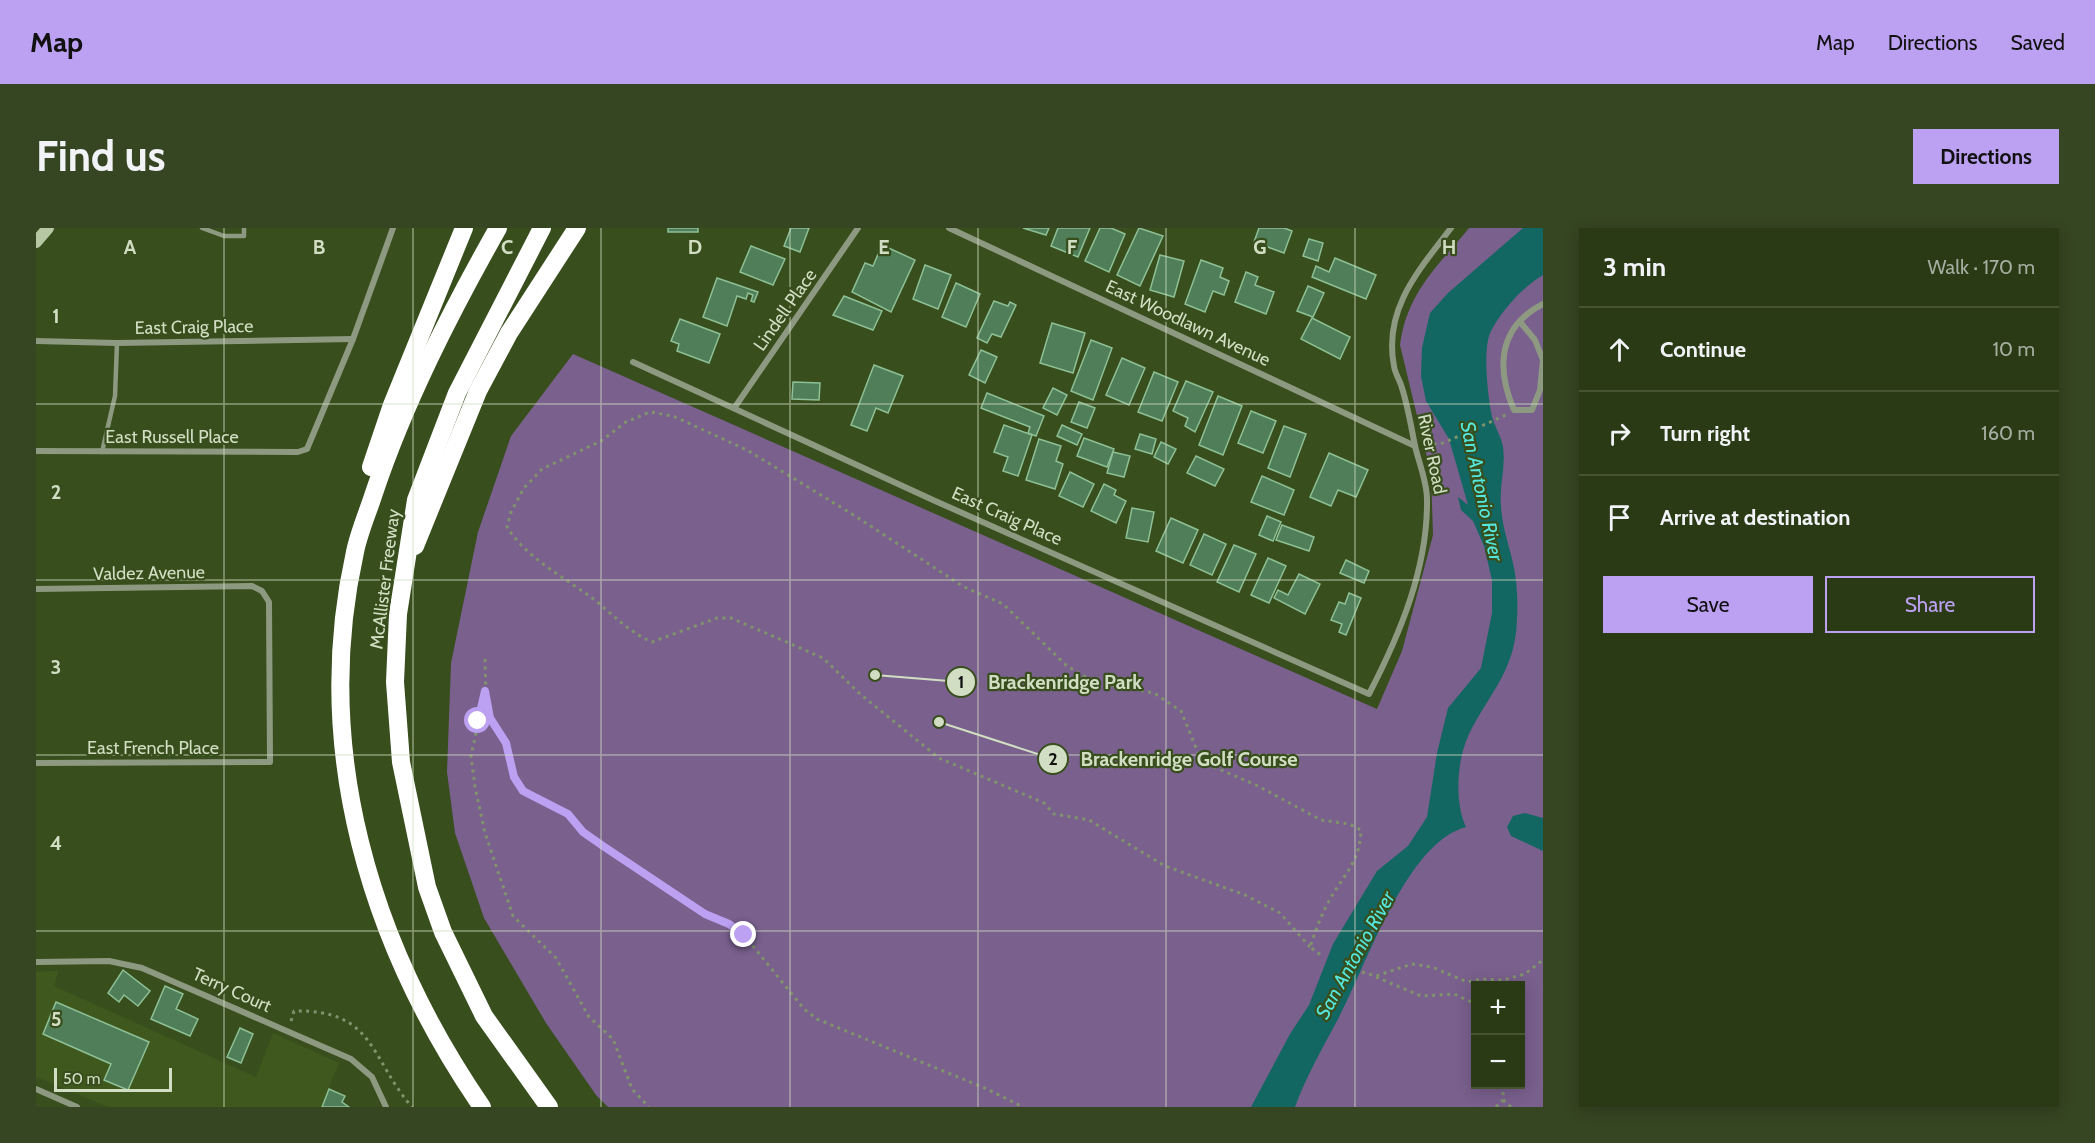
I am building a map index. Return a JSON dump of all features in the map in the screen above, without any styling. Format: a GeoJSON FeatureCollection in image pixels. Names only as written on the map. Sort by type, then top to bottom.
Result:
{"type":"FeatureCollection","features":[{"type":"Feature","properties":{"kind":"highway"},"geometry":{"type":"LineString","coordinates":[[355,550],[378,444],[464,228]]}},
{"type":"Feature","properties":{"kind":"highway","name":"McAllister Freeway"},"geometry":{"type":"LineString","coordinates":[[482,1107],[442,1047],[404,974],[370,884],[360,845],[340,712],[342,631],[355,550],[388,451],[429,359],[498,228]]}},
{"type":"Feature","properties":{"kind":"highway","name":"McAllister Freeway"},"geometry":{"type":"LineString","coordinates":[[542,228],[478,350],[435,446],[416,500],[403,572],[396,650],[397,708],[402,762],[427,887],[443,932],[484,1016],[549,1107]]}},
{"type":"Feature","properties":{"kind":"highway"},"geometry":{"type":"LineString","coordinates":[[403,572],[436,500],[453,449],[478,391],[509,333],[577,228]]}},
{"type":"Feature","properties":{"kind":"main road"},"geometry":{"type":"LineString","coordinates":[[36,242],[48,228]]}},
{"type":"Feature","properties":{"kind":"street"},"geometry":{"type":"LineString","coordinates":[[353,339],[393,228]]}},
{"type":"Feature","properties":{"kind":"street","name":"Lindell Place"},"geometry":{"type":"LineString","coordinates":[[735,407],[858,228]]}},
{"type":"Feature","properties":{"kind":"street","name":"East Woodlawn Avenue"},"geometry":{"type":"LineString","coordinates":[[949,228],[1415,446]]}},
{"type":"Feature","properties":{"kind":"street","name":"River Road"},"geometry":{"type":"LineString","coordinates":[[1370,694],[1391,652],[1419,569],[1425,539],[1428,496],[1402,387],[1394,368],[1392,331],[1397,309],[1409,284],[1451,228]]}},
{"type":"Feature","properties":{"kind":"street"},"geometry":{"type":"LineString","coordinates":[[1521,323],[1534,340],[1543,360],[1540,390],[1532,410],[1514,410],[1504,388],[1501,370],[1509,336],[1529,311],[1543,304]]}},
{"type":"Feature","properties":{"kind":"street","name":"East Craig Place"},"geometry":{"type":"LineString","coordinates":[[36,341],[117,343],[353,339]]}},
{"type":"Feature","properties":{"kind":"street","name":"East Russell Place"},"geometry":{"type":"LineString","coordinates":[[36,451],[298,452],[307,449],[353,339]]}},
{"type":"Feature","properties":{"kind":"street","name":"East Craig Place"},"geometry":{"type":"LineString","coordinates":[[633,362],[933,500],[1370,694]]}},
{"type":"Feature","properties":{"kind":"street","name":"Valdez Avenue"},"geometry":{"type":"LineString","coordinates":[[36,589],[252,586],[262,591],[269,602],[270,762]]}},
{"type":"Feature","properties":{"kind":"street","name":"East French Place"},"geometry":{"type":"LineString","coordinates":[[36,763],[270,762]]}},
{"type":"Feature","properties":{"kind":"street","name":"Terry Court"},"geometry":{"type":"LineString","coordinates":[[36,962],[109,962],[142,968],[172,980],[351,1059],[372,1077],[386,1107]]}},
{"type":"Feature","properties":{"kind":"street"},"geometry":{"type":"LineString","coordinates":[[36,1089],[77,1107]]}},
{"type":"Feature","properties":{"kind":"lane"},"geometry":{"type":"LineString","coordinates":[[201,228],[224,236],[244,236],[244,228]]}},
{"type":"Feature","properties":{"kind":"lane"},"geometry":{"type":"LineString","coordinates":[[102,452],[115,396],[117,343]]}},
{"type":"Feature","properties":{"kind":"path"},"geometry":{"type":"LineString","coordinates":[[1310,947],[1332,895],[1349,872],[1360,848],[1361,830],[1349,824],[1321,820],[1258,786],[1212,766],[1199,755],[1181,711],[1154,693],[1094,682],[1067,666],[1003,604],[964,587],[852,514],[747,450],[673,416],[650,412],[626,422],[601,441],[551,464],[524,488],[511,512],[507,527],[518,543],[634,634],[651,642],[717,618],[731,618],[823,658],[860,694],[939,758],[1030,797],[1044,804],[1054,814],[1089,820],[1117,838],[1138,847],[1166,866],[1280,913],[1310,947],[1322,956]]}},
{"type":"Feature","properties":{"kind":"path"},"geometry":{"type":"LineString","coordinates":[[1415,446],[1443,443],[1497,420]]}},
{"type":"Feature","properties":{"kind":"path"},"geometry":{"type":"LineString","coordinates":[[485,659],[485,691],[490,718],[506,743],[514,777],[523,791],[568,814],[583,832],[603,846],[705,914],[729,924],[744,935],[804,1009],[818,1019],[987,1089],[1023,1107]]}},
{"type":"Feature","properties":{"kind":"path"},"geometry":{"type":"LineString","coordinates":[[485,691],[471,756],[472,766],[485,833],[513,916],[556,958],[589,1017],[613,1039],[632,1089],[649,1107]]}},
{"type":"Feature","properties":{"kind":"path"},"geometry":{"type":"LineString","coordinates":[[1376,976],[1412,964],[1432,967],[1467,982],[1480,979],[1503,980],[1525,974],[1543,960]]}},
{"type":"Feature","properties":{"kind":"path"},"geometry":{"type":"LineString","coordinates":[[1362,972],[1421,996],[1454,994],[1471,1002]]}},
{"type":"Feature","properties":{"kind":"path"},"geometry":{"type":"LineString","coordinates":[[291,1021],[294,1011],[304,1011],[335,1015],[353,1026],[370,1041],[399,1092],[412,1107]]}},
{"type":"Feature","properties":{"kind":"path"},"geometry":{"type":"LineString","coordinates":[[1496,1107],[1503,1100],[1503,1089]]}},
{"type":"Feature","properties":{"kind":"path"},"geometry":{"type":"LineString","coordinates":[[1503,1100],[1511,1107]]}},
{"type":"Feature","properties":{"kind":"shaded area"},"geometry":{"type":"Polygon","coordinates":[[[1469,228],[1543,228],[1543,1107],[608,1107],[596,1095],[546,1023],[484,918],[455,833],[447,772],[451,663],[478,532],[511,436],[573,354],[1377,709],[1402,651],[1433,535],[1431,474],[1400,345],[1409,310],[1435,269],[1469,228]]]}},
{"type":"Feature","properties":{"kind":"shaded area"},"geometry":{"type":"Polygon","coordinates":[[[58,971],[54,986],[256,1077],[273,1033],[339,1063],[321,1107],[108,1107],[36,1077],[36,972],[58,971]]]}},
{"type":"Feature","properties":{"kind":"water","name":"San Antonio River"},"geometry":{"type":"Polygon","coordinates":[[[1523,228],[1543,228],[1543,275],[1521,292],[1496,323],[1488,339],[1486,361],[1492,417],[1503,447],[1501,506],[1516,580],[1516,636],[1507,666],[1465,744],[1458,780],[1462,817],[1466,827],[1444,838],[1424,857],[1406,882],[1374,941],[1295,1107],[1251,1107],[1290,1034],[1309,1005],[1333,944],[1377,871],[1408,846],[1427,817],[1437,753],[1448,708],[1481,668],[1492,613],[1492,580],[1484,546],[1473,521],[1461,510],[1458,497],[1468,505],[1449,439],[1426,401],[1421,376],[1422,348],[1430,313],[1448,293],[1523,228]]]}},
{"type":"Feature","properties":{"kind":"water"},"geometry":{"type":"Polygon","coordinates":[[[1525,813],[1543,818],[1543,851],[1511,836],[1507,827],[1513,816],[1525,813]]]}},
{"type":"Feature","properties":{"kind":"building"},"geometry":{"type":"Polygon","coordinates":[[[668,228],[698,228],[698,232],[668,232],[668,228]]]}},
{"type":"Feature","properties":{"kind":"building"},"geometry":{"type":"Polygon","coordinates":[[[791,228],[809,228],[800,252],[784,246],[791,228]]]}},
{"type":"Feature","properties":{"kind":"building"},"geometry":{"type":"Polygon","coordinates":[[[1023,228],[1049,228],[1046,235],[1023,228]]]}},
{"type":"Feature","properties":{"kind":"building"},"geometry":{"type":"Polygon","coordinates":[[[1058,228],[1090,228],[1078,257],[1051,246],[1058,228]]]}},
{"type":"Feature","properties":{"kind":"building"},"geometry":{"type":"Polygon","coordinates":[[[1100,228],[1111,228],[1125,234],[1109,272],[1085,261],[1100,228]]]}},
{"type":"Feature","properties":{"kind":"building"},"geometry":{"type":"Polygon","coordinates":[[[1139,228],[1163,236],[1140,286],[1117,275],[1139,228]]]}},
{"type":"Feature","properties":{"kind":"building"},"geometry":{"type":"Polygon","coordinates":[[[1259,228],[1284,228],[1292,231],[1284,253],[1254,242],[1259,228]]]}},
{"type":"Feature","properties":{"kind":"building"},"geometry":{"type":"Polygon","coordinates":[[[1309,239],[1323,243],[1318,261],[1303,256],[1309,239]]]}},
{"type":"Feature","properties":{"kind":"building"},"geometry":{"type":"Polygon","coordinates":[[[882,245],[915,260],[891,312],[852,292],[865,263],[873,266],[882,245]]]}},
{"type":"Feature","properties":{"kind":"building"},"geometry":{"type":"Polygon","coordinates":[[[751,246],[785,259],[773,285],[740,272],[751,246]]]}},
{"type":"Feature","properties":{"kind":"building"},"geometry":{"type":"Polygon","coordinates":[[[1160,255],[1184,261],[1174,297],[1150,290],[1160,255]]]}},
{"type":"Feature","properties":{"kind":"building"},"geometry":{"type":"Polygon","coordinates":[[[1335,258],[1376,275],[1366,299],[1312,277],[1316,266],[1329,272],[1335,258]]]}},
{"type":"Feature","properties":{"kind":"building"},"geometry":{"type":"Polygon","coordinates":[[[1201,260],[1223,268],[1220,277],[1229,281],[1224,295],[1213,291],[1205,312],[1185,304],[1201,260]]]}},
{"type":"Feature","properties":{"kind":"building"},"geometry":{"type":"Polygon","coordinates":[[[925,265],[951,275],[938,309],[913,299],[925,265]]]}},
{"type":"Feature","properties":{"kind":"building"},"geometry":{"type":"Polygon","coordinates":[[[1246,272],[1258,277],[1255,285],[1274,292],[1266,314],[1235,302],[1246,272]]]}},
{"type":"Feature","properties":{"kind":"building"},"geometry":{"type":"Polygon","coordinates":[[[717,278],[758,292],[754,302],[751,301],[753,295],[748,293],[746,299],[737,296],[727,326],[703,317],[717,278]]]}},
{"type":"Feature","properties":{"kind":"building"},"geometry":{"type":"Polygon","coordinates":[[[956,283],[980,294],[966,327],[942,317],[956,283]]]}},
{"type":"Feature","properties":{"kind":"building"},"geometry":{"type":"Polygon","coordinates":[[[1308,286],[1324,293],[1313,317],[1297,311],[1308,286]]]}},
{"type":"Feature","properties":{"kind":"building"},"geometry":{"type":"Polygon","coordinates":[[[844,296],[882,311],[873,330],[833,315],[844,296]]]}},
{"type":"Feature","properties":{"kind":"building"},"geometry":{"type":"Polygon","coordinates":[[[994,301],[1008,306],[1010,302],[1016,305],[1001,337],[992,334],[987,343],[977,338],[994,301]]]}},
{"type":"Feature","properties":{"kind":"building"},"geometry":{"type":"Polygon","coordinates":[[[1312,318],[1350,337],[1340,359],[1301,339],[1312,318]]]}},
{"type":"Feature","properties":{"kind":"building"},"geometry":{"type":"Polygon","coordinates":[[[680,319],[720,334],[709,363],[677,351],[679,344],[671,341],[680,319]]]}},
{"type":"Feature","properties":{"kind":"building"},"geometry":{"type":"Polygon","coordinates":[[[1052,323],[1085,333],[1073,373],[1040,363],[1052,323]]]}},
{"type":"Feature","properties":{"kind":"building"},"geometry":{"type":"Polygon","coordinates":[[[1091,340],[1112,348],[1093,400],[1071,391],[1091,340]]]}},
{"type":"Feature","properties":{"kind":"building"},"geometry":{"type":"Polygon","coordinates":[[[981,350],[997,357],[985,383],[969,375],[981,350]]]}},
{"type":"Feature","properties":{"kind":"building"},"geometry":{"type":"Polygon","coordinates":[[[1122,358],[1145,368],[1129,405],[1106,395],[1122,358]]]}},
{"type":"Feature","properties":{"kind":"building"},"geometry":{"type":"Polygon","coordinates":[[[874,365],[903,376],[888,413],[876,408],[867,431],[851,425],[874,365]]]}},
{"type":"Feature","properties":{"kind":"building"},"geometry":{"type":"Polygon","coordinates":[[[1154,372],[1178,382],[1162,421],[1138,412],[1154,372]]]}},
{"type":"Feature","properties":{"kind":"building"},"geometry":{"type":"Polygon","coordinates":[[[1186,381],[1213,392],[1195,432],[1185,426],[1188,418],[1173,411],[1186,381]]]}},
{"type":"Feature","properties":{"kind":"building"},"geometry":{"type":"Polygon","coordinates":[[[793,382],[820,383],[819,400],[792,399],[793,382]]]}},
{"type":"Feature","properties":{"kind":"building"},"geometry":{"type":"Polygon","coordinates":[[[1053,388],[1067,395],[1057,415],[1043,408],[1053,388]]]}},
{"type":"Feature","properties":{"kind":"building"},"geometry":{"type":"Polygon","coordinates":[[[987,393],[1044,416],[1036,436],[1028,433],[1030,427],[981,408],[987,393]]]}},
{"type":"Feature","properties":{"kind":"building"},"geometry":{"type":"Polygon","coordinates":[[[1218,396],[1242,406],[1223,455],[1199,445],[1218,396]]]}},
{"type":"Feature","properties":{"kind":"building"},"geometry":{"type":"Polygon","coordinates":[[[1079,402],[1095,408],[1087,428],[1071,422],[1079,402]]]}},
{"type":"Feature","properties":{"kind":"building"},"geometry":{"type":"Polygon","coordinates":[[[1251,411],[1276,421],[1263,453],[1238,443],[1251,411]]]}},
{"type":"Feature","properties":{"kind":"building"},"geometry":{"type":"Polygon","coordinates":[[[1004,425],[1032,435],[1018,476],[1003,471],[1008,457],[994,452],[1004,425]]]}},
{"type":"Feature","properties":{"kind":"building"},"geometry":{"type":"Polygon","coordinates":[[[1062,425],[1082,434],[1077,445],[1057,436],[1062,425]]]}},
{"type":"Feature","properties":{"kind":"building"},"geometry":{"type":"Polygon","coordinates":[[[1284,426],[1306,434],[1290,477],[1268,468],[1284,426]]]}},
{"type":"Feature","properties":{"kind":"building"},"geometry":{"type":"Polygon","coordinates":[[[1140,434],[1156,439],[1152,454],[1135,449],[1140,434]]]}},
{"type":"Feature","properties":{"kind":"building"},"geometry":{"type":"Polygon","coordinates":[[[1084,438],[1114,449],[1107,467],[1077,456],[1084,438]]]}},
{"type":"Feature","properties":{"kind":"building"},"geometry":{"type":"Polygon","coordinates":[[[1039,439],[1061,446],[1056,461],[1063,464],[1055,489],[1026,480],[1039,439]]]}},
{"type":"Feature","properties":{"kind":"building"},"geometry":{"type":"Polygon","coordinates":[[[1161,442],[1176,449],[1168,464],[1154,457],[1161,442]]]}},
{"type":"Feature","properties":{"kind":"building"},"geometry":{"type":"Polygon","coordinates":[[[1113,452],[1130,456],[1124,477],[1107,473],[1113,452]]]}},
{"type":"Feature","properties":{"kind":"building"},"geometry":{"type":"Polygon","coordinates":[[[1329,453],[1368,470],[1356,497],[1338,490],[1331,506],[1310,497],[1329,453]]]}},
{"type":"Feature","properties":{"kind":"building"},"geometry":{"type":"Polygon","coordinates":[[[1196,456],[1224,469],[1215,486],[1187,473],[1196,456]]]}},
{"type":"Feature","properties":{"kind":"building"},"geometry":{"type":"Polygon","coordinates":[[[1070,472],[1094,484],[1083,507],[1059,496],[1070,472]]]}},
{"type":"Feature","properties":{"kind":"building"},"geometry":{"type":"Polygon","coordinates":[[[1262,476],[1294,490],[1284,515],[1251,502],[1262,476]]]}},
{"type":"Feature","properties":{"kind":"building"},"geometry":{"type":"Polygon","coordinates":[[[1104,484],[1116,490],[1114,495],[1126,501],[1116,523],[1091,511],[1104,484]]]}},
{"type":"Feature","properties":{"kind":"building"},"geometry":{"type":"Polygon","coordinates":[[[1132,508],[1154,512],[1148,542],[1126,538],[1132,508]]]}},
{"type":"Feature","properties":{"kind":"building"},"geometry":{"type":"Polygon","coordinates":[[[1267,516],[1281,522],[1273,541],[1259,535],[1267,516]]]}},
{"type":"Feature","properties":{"kind":"building"},"geometry":{"type":"Polygon","coordinates":[[[1171,518],[1198,530],[1183,563],[1156,551],[1171,518]]]}},
{"type":"Feature","properties":{"kind":"building"},"geometry":{"type":"Polygon","coordinates":[[[1282,525],[1314,537],[1309,551],[1276,540],[1282,525]]]}},
{"type":"Feature","properties":{"kind":"building"},"geometry":{"type":"Polygon","coordinates":[[[1204,534],[1226,544],[1212,575],[1190,565],[1204,534]]]}},
{"type":"Feature","properties":{"kind":"building"},"geometry":{"type":"Polygon","coordinates":[[[1234,545],[1256,554],[1239,592],[1217,582],[1234,545]]]}},
{"type":"Feature","properties":{"kind":"building"},"geometry":{"type":"Polygon","coordinates":[[[1268,558],[1286,566],[1269,603],[1251,595],[1268,558]]]}},
{"type":"Feature","properties":{"kind":"building"},"geometry":{"type":"Polygon","coordinates":[[[1346,560],[1369,571],[1364,583],[1340,573],[1346,560]]]}},
{"type":"Feature","properties":{"kind":"building"},"geometry":{"type":"Polygon","coordinates":[[[1299,574],[1320,584],[1305,614],[1274,598],[1278,590],[1288,595],[1299,574]]]}},
{"type":"Feature","properties":{"kind":"building"},"geometry":{"type":"Polygon","coordinates":[[[1349,593],[1361,598],[1346,635],[1339,632],[1342,624],[1331,620],[1339,602],[1345,604],[1349,593]]]}},
{"type":"Feature","properties":{"kind":"building"},"geometry":{"type":"Polygon","coordinates":[[[123,970],[150,991],[138,1006],[124,995],[119,1002],[108,993],[123,970]]]}},
{"type":"Feature","properties":{"kind":"building"},"geometry":{"type":"Polygon","coordinates":[[[165,986],[183,994],[176,1009],[198,1019],[190,1036],[151,1019],[165,986]]]}},
{"type":"Feature","properties":{"kind":"building"},"geometry":{"type":"Polygon","coordinates":[[[56,1002],[149,1042],[128,1090],[104,1080],[111,1064],[43,1034],[56,1002]]]}},
{"type":"Feature","properties":{"kind":"building"},"geometry":{"type":"Polygon","coordinates":[[[240,1028],[253,1034],[241,1063],[227,1057],[240,1028]]]}},
{"type":"Feature","properties":{"kind":"building"},"geometry":{"type":"Polygon","coordinates":[[[329,1089],[345,1096],[342,1102],[349,1107],[322,1107],[329,1089]]]}},
{"type":"Feature","properties":{"kind":"place","name":"Brackenridge Park"},"geometry":{"type":"Point","coordinates":[875,675]}},
{"type":"Feature","properties":{"kind":"place","name":"Brackenridge Golf Course"},"geometry":{"type":"Point","coordinates":[939,722]}},
{"type":"Feature","properties":{"kind":"route"},"geometry":{"type":"LineString","coordinates":[[478,721],[485,691],[490,718],[506,743],[514,777],[523,791],[568,814],[583,832],[603,846],[705,914],[729,924],[744,935]]}}]}
